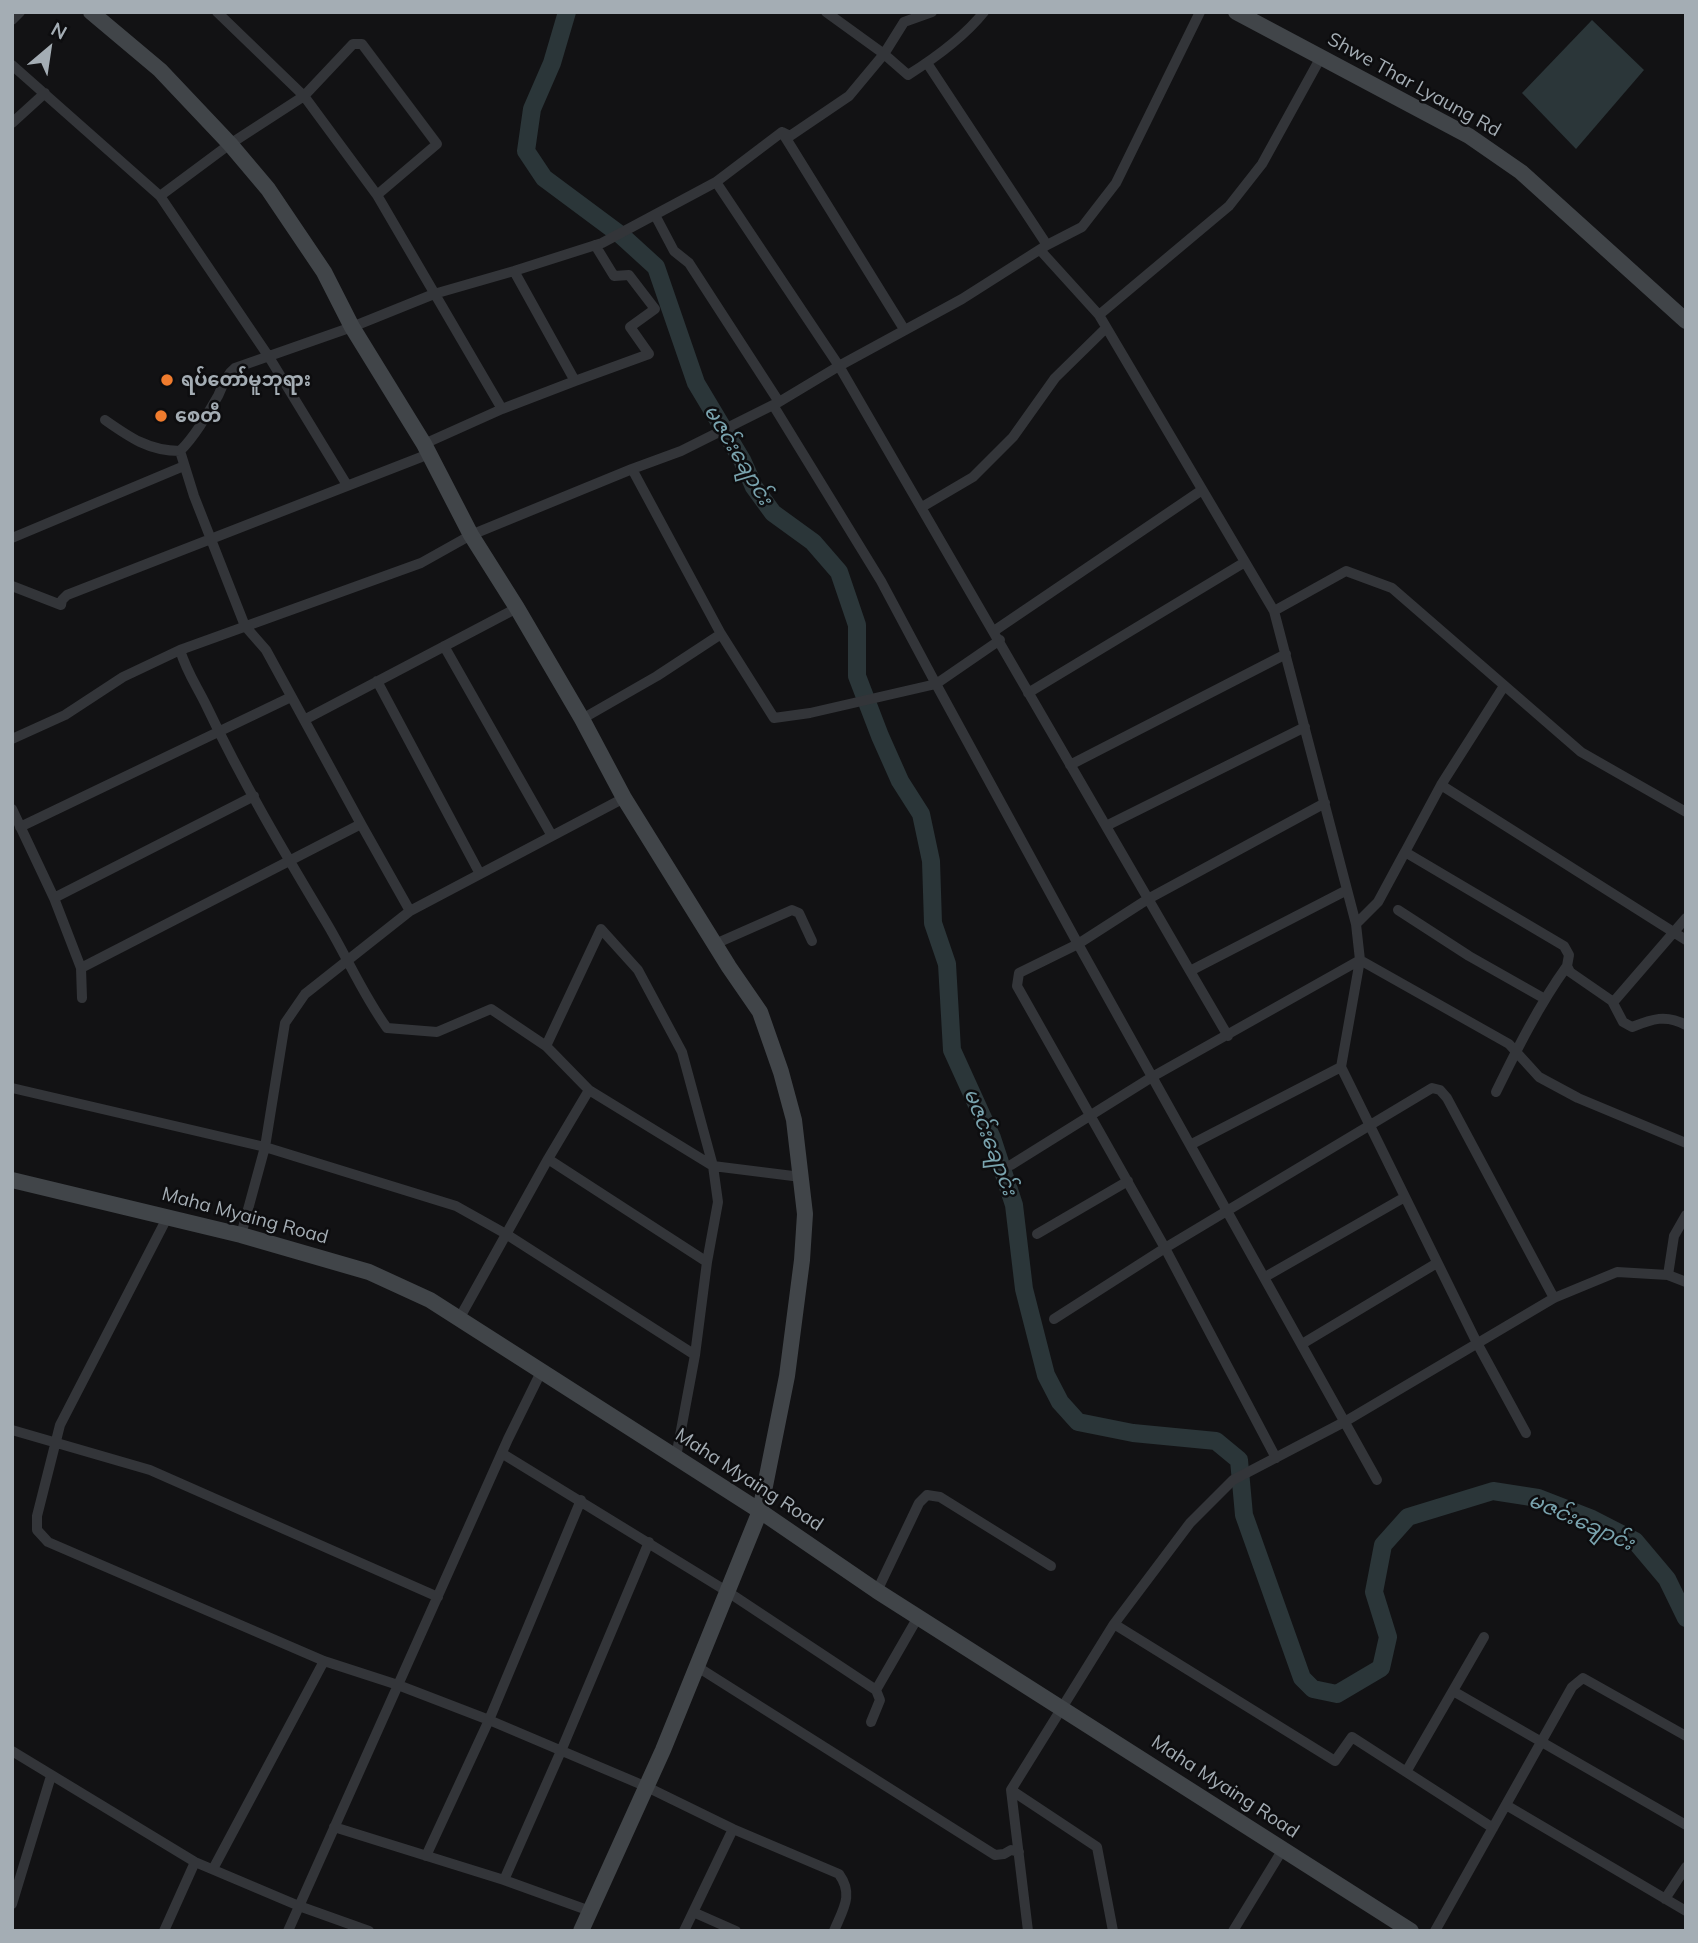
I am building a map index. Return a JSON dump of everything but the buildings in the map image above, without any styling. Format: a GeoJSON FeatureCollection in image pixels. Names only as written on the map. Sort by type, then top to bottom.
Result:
{"type":"FeatureCollection","features":[{"type":"Feature","properties":{"kind":"street"},"geometry":{"type":"LineString","coordinates":[[12,20],[20,12]]}},
{"type":"Feature","properties":{"kind":"street"},"geometry":{"type":"LineString","coordinates":[[91,12],[160,70],[230,144],[268,189],[324,272],[352,327],[427,449],[471,535],[582,719],[624,798],[760,1012],[794,1120],[805,1213],[802,1260],[787,1376],[760,1511],[647,1787],[581,1931]]}},
{"type":"Feature","properties":{"kind":"street"},"geometry":{"type":"LineString","coordinates":[[217,12],[304,96],[377,195],[502,409]]}},
{"type":"Feature","properties":{"kind":"street"},"geometry":{"type":"LineString","coordinates":[[826,12],[908,75],[974,25],[984,12]]}},
{"type":"Feature","properties":{"kind":"street"},"geometry":{"type":"LineString","coordinates":[[782,132],[790,136],[849,96],[884,54],[904,22],[932,12]]}},
{"type":"Feature","properties":{"kind":"street"},"geometry":{"type":"LineString","coordinates":[[12,740],[65,715],[123,677],[180,650],[421,563],[471,535],[681,451],[776,403],[1082,227],[1116,183],[1200,12]]}},
{"type":"Feature","properties":{"kind":"street","name":"Shwe Thar Lyaung Rd"},"geometry":{"type":"LineString","coordinates":[[1236,12],[1469,136],[1521,172],[1686,321]]}},
{"type":"Feature","properties":{"kind":"street"},"geometry":{"type":"LineString","coordinates":[[160,196],[230,144],[304,96],[353,44],[362,44],[437,144],[377,195]]}},
{"type":"Feature","properties":{"kind":"street"},"geometry":{"type":"LineString","coordinates":[[1098,315],[1229,206],[1262,164],[1321,57]]}},
{"type":"Feature","properties":{"kind":"street"},"geometry":{"type":"LineString","coordinates":[[927,63],[1044,248],[1098,315],[1274,611],[1356,923],[1360,960],[1340,1067],[1477,1343],[1526,1433]]}},
{"type":"Feature","properties":{"kind":"street"},"geometry":{"type":"LineString","coordinates":[[12,65],[160,196],[269,357],[347,485]]}},
{"type":"Feature","properties":{"kind":"street"},"geometry":{"type":"LineString","coordinates":[[12,123],[45,93]]}},
{"type":"Feature","properties":{"kind":"street"},"geometry":{"type":"LineString","coordinates":[[105,420],[143,445],[163,451],[180,451],[189,442],[230,371],[235,368],[352,327],[434,293],[599,244],[716,181],[782,132]]}},
{"type":"Feature","properties":{"kind":"street"},"geometry":{"type":"LineString","coordinates":[[782,132],[904,329]]}},
{"type":"Feature","properties":{"kind":"street"},"geometry":{"type":"LineString","coordinates":[[716,181],[839,366],[1228,1036]]}},
{"type":"Feature","properties":{"kind":"street"},"geometry":{"type":"LineString","coordinates":[[656,215],[674,251],[689,263],[776,403],[881,581],[1078,944],[1377,1480]]}},
{"type":"Feature","properties":{"kind":"street"},"geometry":{"type":"LineString","coordinates":[[12,586],[61,606],[67,595],[347,485],[427,449],[502,409],[649,354],[630,327],[655,309],[629,275],[614,276],[599,244]]}},
{"type":"Feature","properties":{"kind":"street"},"geometry":{"type":"LineString","coordinates":[[514,271],[575,381]]}},
{"type":"Feature","properties":{"kind":"street"},"geometry":{"type":"LineString","coordinates":[[922,507],[973,477],[1013,437],[1055,378],[1106,328]]}},
{"type":"Feature","properties":{"kind":"street"},"geometry":{"type":"LineString","coordinates":[[180,451],[245,626],[266,650],[410,911]]}},
{"type":"Feature","properties":{"kind":"street"},"geometry":{"type":"LineString","coordinates":[[12,538],[184,466]]}},
{"type":"Feature","properties":{"kind":"street"},"geometry":{"type":"LineString","coordinates":[[632,469],[721,634],[774,718],[936,684],[997,636],[1202,490]]}},
{"type":"Feature","properties":{"kind":"street"},"geometry":{"type":"LineString","coordinates":[[1028,693],[1245,562]]}},
{"type":"Feature","properties":{"kind":"street"},"geometry":{"type":"LineString","coordinates":[[1274,611],[1346,571],[1392,588],[1581,752],[1686,812]]}},
{"type":"Feature","properties":{"kind":"street"},"geometry":{"type":"LineString","coordinates":[[304,720],[517,608]]}},
{"type":"Feature","properties":{"kind":"street"},"geometry":{"type":"LineString","coordinates":[[582,719],[657,676],[721,634]]}},
{"type":"Feature","properties":{"kind":"street"},"geometry":{"type":"LineString","coordinates":[[444,646],[552,836]]}},
{"type":"Feature","properties":{"kind":"street"},"geometry":{"type":"LineString","coordinates":[[180,650],[186,671],[218,732],[289,861],[347,958],[368,1002],[387,1028],[437,1032],[491,1009],[546,1046],[589,1090],[713,1166],[801,1177]]}},
{"type":"Feature","properties":{"kind":"street"},"geometry":{"type":"LineString","coordinates":[[1070,765],[1286,654]]}},
{"type":"Feature","properties":{"kind":"street"},"geometry":{"type":"LineString","coordinates":[[377,681],[480,874]]}},
{"type":"Feature","properties":{"kind":"street"},"geometry":{"type":"LineString","coordinates":[[1356,923],[1378,902],[1441,785],[1504,686]]}},
{"type":"Feature","properties":{"kind":"street"},"geometry":{"type":"LineString","coordinates":[[20,827],[291,697]]}},
{"type":"Feature","properties":{"kind":"street"},"geometry":{"type":"LineString","coordinates":[[1106,826],[1304,727]]}},
{"type":"Feature","properties":{"kind":"street"},"geometry":{"type":"LineString","coordinates":[[1441,785],[1686,940]]}},
{"type":"Feature","properties":{"kind":"street"},"geometry":{"type":"LineString","coordinates":[[54,898],[254,796]]}},
{"type":"Feature","properties":{"kind":"street"},"geometry":{"type":"LineString","coordinates":[[241,1235],[265,1147],[285,1023],[305,994],[347,958],[410,911],[624,798]]}},
{"type":"Feature","properties":{"kind":"street"},"geometry":{"type":"LineString","coordinates":[[1275,1459],[1165,1248],[1017,986],[1019,973],[1078,944],[1148,899],[1325,803]]}},
{"type":"Feature","properties":{"kind":"street"},"geometry":{"type":"LineString","coordinates":[[12,808],[54,898],[81,968],[82,998]]}},
{"type":"Feature","properties":{"kind":"street"},"geometry":{"type":"LineString","coordinates":[[81,968],[361,824]]}},
{"type":"Feature","properties":{"kind":"street"},"geometry":{"type":"LineString","coordinates":[[1405,852],[1564,946],[1569,955],[1567,965],[1545,999],[1496,1092]]}},
{"type":"Feature","properties":{"kind":"street"},"geometry":{"type":"LineString","coordinates":[[1190,971],[1347,890]]}},
{"type":"Feature","properties":{"kind":"street"},"geometry":{"type":"LineString","coordinates":[[715,944],[792,910],[799,913],[812,941]]}},
{"type":"Feature","properties":{"kind":"street"},"geometry":{"type":"LineString","coordinates":[[1398,910],[1469,956],[1545,999]]}},
{"type":"Feature","properties":{"kind":"street"},"geometry":{"type":"LineString","coordinates":[[1612,1001],[1686,918]]}},
{"type":"Feature","properties":{"kind":"street"},"geometry":{"type":"LineString","coordinates":[[546,1046],[601,929],[638,970],[682,1052],[713,1166],[718,1202],[695,1355],[676,1457]]}},
{"type":"Feature","properties":{"kind":"street"},"geometry":{"type":"LineString","coordinates":[[1011,1165],[1152,1077],[1360,960]]}},
{"type":"Feature","properties":{"kind":"street"},"geometry":{"type":"LineString","coordinates":[[1360,960],[1509,1044],[1539,1077],[1578,1098],[1686,1143]]}},
{"type":"Feature","properties":{"kind":"street"},"geometry":{"type":"LineString","coordinates":[[1567,965],[1570,972],[1612,1001],[1623,1022],[1632,1027],[1657,1017],[1677,1020],[1686,1025]]}},
{"type":"Feature","properties":{"kind":"street"},"geometry":{"type":"LineString","coordinates":[[1190,1145],[1340,1067]]}},
{"type":"Feature","properties":{"kind":"street"},"geometry":{"type":"LineString","coordinates":[[12,1088],[265,1147],[456,1206],[506,1234],[695,1355]]}},
{"type":"Feature","properties":{"kind":"street"},"geometry":{"type":"LineString","coordinates":[[1054,1320],[1165,1248],[1432,1088],[1440,1090],[1447,1098],[1554,1298]]}},
{"type":"Feature","properties":{"kind":"street"},"geometry":{"type":"LineString","coordinates":[[459,1319],[589,1090]]}},
{"type":"Feature","properties":{"kind":"street"},"geometry":{"type":"LineString","coordinates":[[548,1159],[707,1262]]}},
{"type":"Feature","properties":{"kind":"street","name":"Maha Myaing Road"},"geometry":{"type":"LineString","coordinates":[[12,1180],[241,1235],[369,1272],[430,1300],[760,1511],[877,1591],[1411,1931]]}},
{"type":"Feature","properties":{"kind":"street"},"geometry":{"type":"LineString","coordinates":[[1037,1234],[1128,1181]]}},
{"type":"Feature","properties":{"kind":"street"},"geometry":{"type":"LineString","coordinates":[[1265,1277],[1405,1197]]}},
{"type":"Feature","properties":{"kind":"street"},"geometry":{"type":"LineString","coordinates":[[1668,1275],[1674,1236],[1686,1215]]}},
{"type":"Feature","properties":{"kind":"street"},"geometry":{"type":"LineString","coordinates":[[168,1216],[60,1425],[37,1516],[37,1530],[48,1542],[324,1661],[398,1685],[489,1720],[647,1787],[733,1829],[839,1874],[847,1886],[846,1900],[834,1931]]}},
{"type":"Feature","properties":{"kind":"street"},"geometry":{"type":"LineString","coordinates":[[1302,1344],[1437,1262]]}},
{"type":"Feature","properties":{"kind":"street"},"geometry":{"type":"LineString","coordinates":[[1028,1931],[1010,1790],[1114,1624],[1190,1523],[1233,1480],[1346,1421],[1554,1298],[1617,1272],[1668,1275],[1686,1282]]}},
{"type":"Feature","properties":{"kind":"street"},"geometry":{"type":"LineString","coordinates":[[288,1931],[542,1370]]}},
{"type":"Feature","properties":{"kind":"street"},"geometry":{"type":"LineString","coordinates":[[12,1430],[150,1469],[438,1597]]}},
{"type":"Feature","properties":{"kind":"street"},"geometry":{"type":"LineString","coordinates":[[503,1454],[649,1542],[876,1690],[880,1700],[871,1722]]}},
{"type":"Feature","properties":{"kind":"street"},"geometry":{"type":"LineString","coordinates":[[877,1591],[919,1503],[927,1495],[940,1497],[1051,1566]]}},
{"type":"Feature","properties":{"kind":"street"},"geometry":{"type":"LineString","coordinates":[[426,1856],[489,1720],[580,1500]]}},
{"type":"Feature","properties":{"kind":"street"},"geometry":{"type":"LineString","coordinates":[[504,1880],[649,1542]]}},
{"type":"Feature","properties":{"kind":"street"},"geometry":{"type":"LineString","coordinates":[[876,1690],[918,1617]]}},
{"type":"Feature","properties":{"kind":"street"},"geometry":{"type":"LineString","coordinates":[[1114,1624],[1335,1761],[1352,1737],[1493,1828]]}},
{"type":"Feature","properties":{"kind":"street"},"geometry":{"type":"LineString","coordinates":[[1406,1772],[1484,1637]]}},
{"type":"Feature","properties":{"kind":"street"},"geometry":{"type":"LineString","coordinates":[[213,1869],[324,1661]]}},
{"type":"Feature","properties":{"kind":"street"},"geometry":{"type":"LineString","coordinates":[[696,1666],[995,1855],[1011,1850],[1019,1852]]}},
{"type":"Feature","properties":{"kind":"street"},"geometry":{"type":"LineString","coordinates":[[1435,1931],[1572,1687],[1583,1678],[1686,1736]]}},
{"type":"Feature","properties":{"kind":"street"},"geometry":{"type":"LineString","coordinates":[[1453,1691],[1686,1825]]}},
{"type":"Feature","properties":{"kind":"street"},"geometry":{"type":"LineString","coordinates":[[12,1751],[195,1862],[299,1906],[369,1931]]}},
{"type":"Feature","properties":{"kind":"street"},"geometry":{"type":"LineString","coordinates":[[12,1904],[51,1776]]}},
{"type":"Feature","properties":{"kind":"street"},"geometry":{"type":"LineString","coordinates":[[1010,1790],[1097,1847],[1113,1931]]}},
{"type":"Feature","properties":{"kind":"street"},"geometry":{"type":"LineString","coordinates":[[1506,1805],[1686,1911]]}},
{"type":"Feature","properties":{"kind":"street"},"geometry":{"type":"LineString","coordinates":[[334,1827],[504,1880],[590,1911]]}},
{"type":"Feature","properties":{"kind":"street"},"geometry":{"type":"LineString","coordinates":[[684,1931],[733,1829]]}},
{"type":"Feature","properties":{"kind":"street"},"geometry":{"type":"LineString","coordinates":[[1233,1931],[1283,1849]]}},
{"type":"Feature","properties":{"kind":"street"},"geometry":{"type":"LineString","coordinates":[[164,1931],[195,1862]]}},
{"type":"Feature","properties":{"kind":"street"},"geometry":{"type":"LineString","coordinates":[[1665,1899],[1686,1867]]}},
{"type":"Feature","properties":{"kind":"street"},"geometry":{"type":"LineString","coordinates":[[693,1912],[736,1931]]}},
{"type":"Feature","properties":{"kind":"shaded area"},"geometry":{"type":"Polygon","coordinates":[[[1592,20],[1644,70],[1576,149],[1522,93],[1592,20]]]}},
{"type":"Feature","properties":{"kind":"waterway","name":"မဇင်းချောင်း"},"geometry":{"type":"LineString","coordinates":[[567,12],[552,63],[532,109],[526,151],[544,178],[622,236],[656,267],[696,383],[742,460],[754,487],[773,513],[813,542],[839,572],[857,625],[857,676],[900,781],[921,814],[931,861],[933,923],[947,964],[952,1050],[992,1138],[1014,1205],[1024,1289],[1046,1375],[1060,1402],[1078,1422],[1133,1433],[1216,1441],[1239,1460],[1244,1515],[1302,1678],[1313,1689],[1337,1694],[1381,1668],[1388,1637],[1374,1592],[1383,1545],[1408,1517],[1493,1491],[1538,1498],[1592,1519],[1635,1541],[1667,1579],[1686,1618]]}},
{"type":"Feature","properties":{"kind":"place","name":"ရပ်တော်မူဘုရား"},"geometry":{"type":"Point","coordinates":[167,380]}},
{"type":"Feature","properties":{"kind":"place","name":"စေတီ"},"geometry":{"type":"Point","coordinates":[161,416]}}]}
